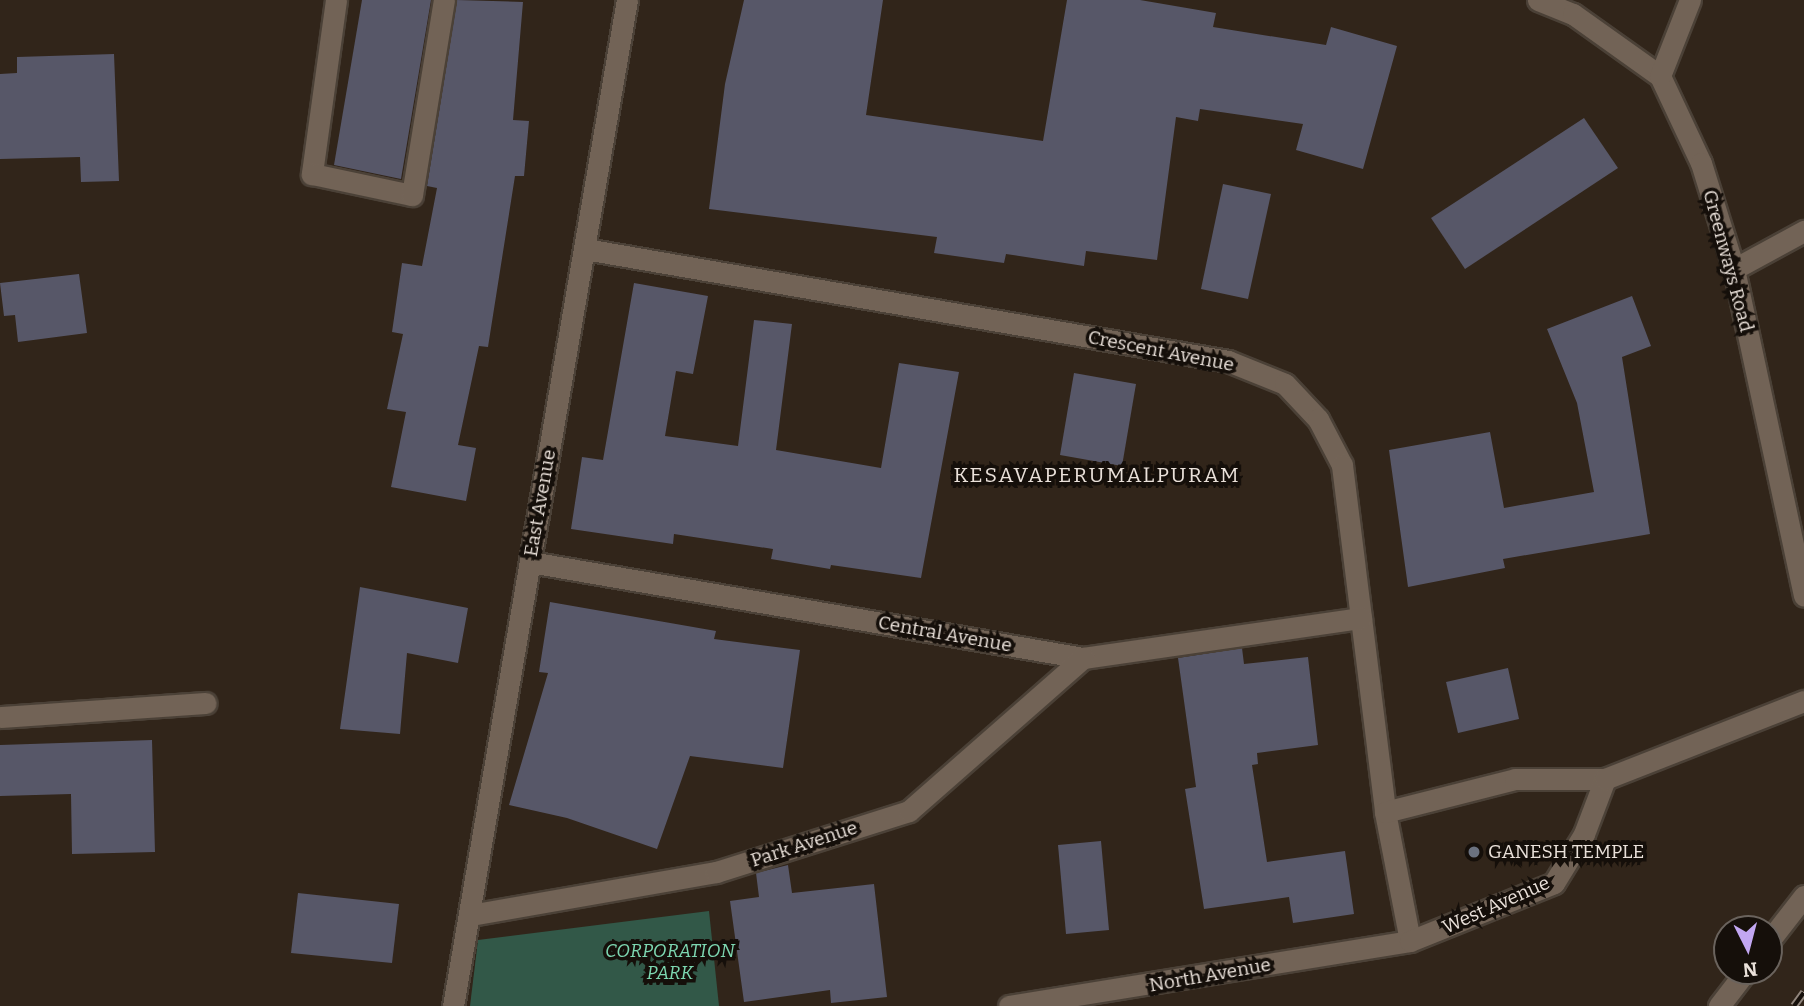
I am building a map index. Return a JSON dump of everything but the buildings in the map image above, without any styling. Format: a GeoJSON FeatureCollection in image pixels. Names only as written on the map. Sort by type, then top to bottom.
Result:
{"type":"FeatureCollection","features":[{"type":"Feature","properties":{"kind":"street"},"geometry":{"type":"LineString","coordinates":[[336,0],[312,174],[412,195],[444,0]]}},
{"type":"Feature","properties":{"kind":"street","name":"East Avenue"},"geometry":{"type":"LineString","coordinates":[[453,1006],[627,0]]}},
{"type":"Feature","properties":{"kind":"street","name":"Greenways Road"},"geometry":{"type":"LineString","coordinates":[[1538,0],[1573,14],[1660,76],[1701,163],[1734,269],[1804,596]]}},
{"type":"Feature","properties":{"kind":"street"},"geometry":{"type":"LineString","coordinates":[[1660,76],[1690,0]]}},
{"type":"Feature","properties":{"kind":"street"},"geometry":{"type":"LineString","coordinates":[[1734,269],[1804,231]]}},
{"type":"Feature","properties":{"kind":"street","name":"Crescent Avenue"},"geometry":{"type":"LineString","coordinates":[[585,249],[1228,361],[1285,384],[1318,419],[1342,465],[1385,812],[1410,941]]}},
{"type":"Feature","properties":{"kind":"street","name":"Central Avenue"},"geometry":{"type":"LineString","coordinates":[[530,562],[1083,659],[1361,618]]}},
{"type":"Feature","properties":{"kind":"street","name":"Park Avenue"},"geometry":{"type":"LineString","coordinates":[[470,915],[716,872],[909,811],[1083,659]]}},
{"type":"Feature","properties":{"kind":"street"},"geometry":{"type":"LineString","coordinates":[[1385,812],[1515,779],[1605,779],[1804,701]]}},
{"type":"Feature","properties":{"kind":"street"},"geometry":{"type":"LineString","coordinates":[[0,717],[206,703]]}},
{"type":"Feature","properties":{"kind":"street","name":"West Avenue"},"geometry":{"type":"LineString","coordinates":[[1410,941],[1554,883],[1584,834],[1605,779]]}},
{"type":"Feature","properties":{"kind":"street"},"geometry":{"type":"LineString","coordinates":[[1783,924],[1804,896]]}},
{"type":"Feature","properties":{"kind":"street","name":"North Avenue"},"geometry":{"type":"LineString","coordinates":[[1009,1006],[1410,941]]}},
{"type":"Feature","properties":{"kind":"street"},"geometry":{"type":"LineString","coordinates":[[1719,1006],[1735,985]]}},
{"type":"Feature","properties":{"kind":"green space","name":"CORPORATION PARK"},"geometry":{"type":"Polygon","coordinates":[[[709,911],[719,1006],[470,1006],[478,940],[709,911]]]}},
{"type":"Feature","properties":{"kind":"railway"},"geometry":{"type":"LineString","coordinates":[[1794,1006],[1804,992]]}},
{"type":"Feature","properties":{"kind":"place","name":"GANESH TEMPLE"},"geometry":{"type":"Point","coordinates":[1474,852]}},
{"type":"Feature","properties":{"kind":"district","name":"KESAVAPERUMALPURAM"},"geometry":{"type":"Point","coordinates":[1097,475]}}]}
